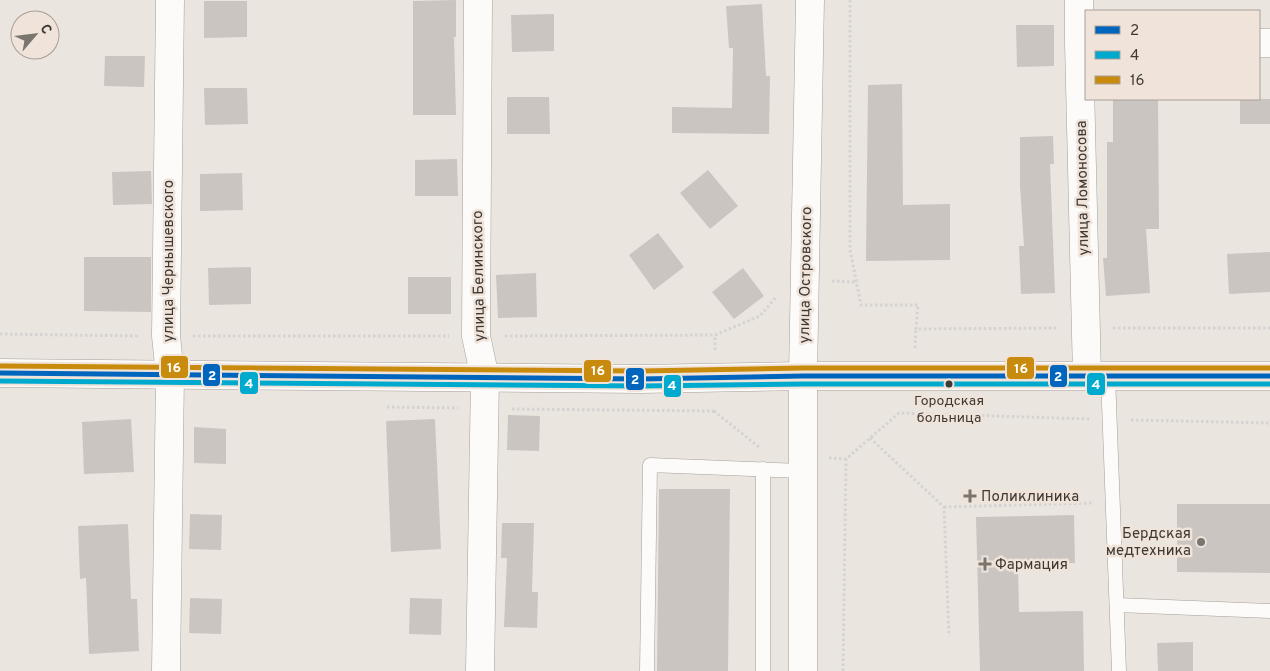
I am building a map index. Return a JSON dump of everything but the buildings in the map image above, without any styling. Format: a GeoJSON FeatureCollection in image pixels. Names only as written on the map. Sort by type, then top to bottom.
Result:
{"type":"FeatureCollection","features":[{"type":"Feature","properties":{"kind":"street","name":"улица Чернышевского"},"geometry":{"type":"LineString","coordinates":[[166,671],[170,375],[166,336],[170,0]]}},
{"type":"Feature","properties":{"kind":"street","name":"улица Белинского"},"geometry":{"type":"LineString","coordinates":[[478,0],[476,336],[486,378],[480,671]]}},
{"type":"Feature","properties":{"kind":"street","name":"улица Островского"},"geometry":{"type":"LineString","coordinates":[[803,671],[802,376],[810,0]]}},
{"type":"Feature","properties":{"kind":"street","name":"улица Ломоносова"},"geometry":{"type":"LineString","coordinates":[[1079,0],[1082,43],[1086,328],[1097,376]]}},
{"type":"Feature","properties":{"kind":"street"},"geometry":{"type":"LineString","coordinates":[[0,373],[641,379],[802,376],[1270,376]]}},
{"type":"Feature","properties":{"kind":"lane"},"geometry":{"type":"LineString","coordinates":[[1097,376],[1109,419],[1119,671]]}},
{"type":"Feature","properties":{"kind":"lane"},"geometry":{"type":"LineString","coordinates":[[647,671],[650,465],[802,471]]}},
{"type":"Feature","properties":{"kind":"lane"},"geometry":{"type":"LineString","coordinates":[[763,671],[764,469]]}},
{"type":"Feature","properties":{"kind":"lane"},"geometry":{"type":"LineString","coordinates":[[1117,605],[1270,611]]}},
{"type":"Feature","properties":{"kind":"path"},"geometry":{"type":"LineString","coordinates":[[850,0],[850,250],[861,305],[918,305],[916,329],[1270,328]]}},
{"type":"Feature","properties":{"kind":"path"},"geometry":{"type":"LineString","coordinates":[[0,334],[166,336],[715,336],[760,316],[778,294]]}},
{"type":"Feature","properties":{"kind":"path"},"geometry":{"type":"LineString","coordinates":[[843,671],[846,459],[899,414],[1270,423]]}},
{"type":"Feature","properties":{"kind":"path"},"geometry":{"type":"LineString","coordinates":[[870,438],[944,507],[1113,503]]}},
{"type":"Feature","properties":{"kind":"path"},"geometry":{"type":"LineString","coordinates":[[944,507],[949,636]]}},
{"type":"Feature","properties":{"kind":"transit line","name":"16"},"geometry":{"type":"LineString","coordinates":[[0,366],[641,371],[803,368],[1270,368]]}},
{"type":"Feature","properties":{"kind":"transit line","name":"2"},"geometry":{"type":"LineString","coordinates":[[0,373],[641,379],[803,376],[1270,376]]}},
{"type":"Feature","properties":{"kind":"transit line","name":"4"},"geometry":{"type":"LineString","coordinates":[[0,381],[641,386],[1270,384]]}},
{"type":"Feature","properties":{"kind":"place","name":"Городская больница"},"geometry":{"type":"Point","coordinates":[949,384]}},
{"type":"Feature","properties":{"kind":"place","name":"Поликлиника"},"geometry":{"type":"Point","coordinates":[970,496]}},
{"type":"Feature","properties":{"kind":"place","name":"Бердская медтехника"},"geometry":{"type":"Point","coordinates":[1201,542]}},
{"type":"Feature","properties":{"kind":"place","name":"Фармация"},"geometry":{"type":"Point","coordinates":[985,564]}}]}
